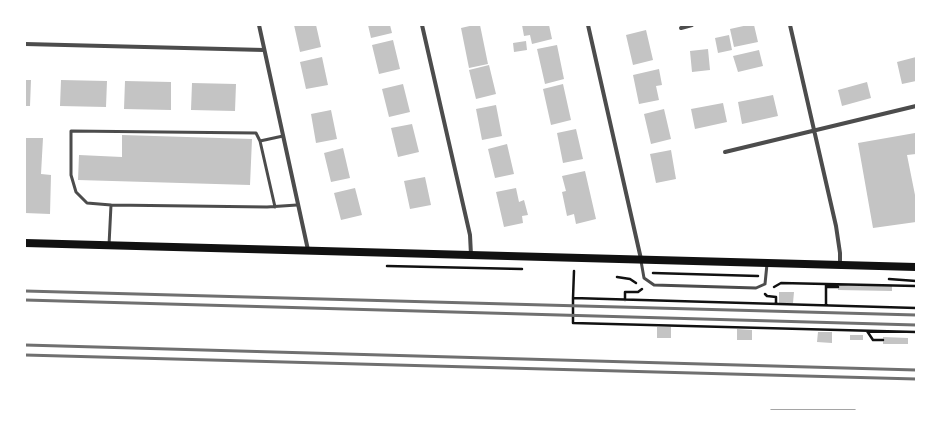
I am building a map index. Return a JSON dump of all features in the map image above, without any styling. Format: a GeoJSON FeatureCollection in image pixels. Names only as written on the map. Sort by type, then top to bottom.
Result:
{"type":"FeatureCollection","features":[{"type":"Feature","properties":{"kind":"main road"},"geometry":{"type":"LineString","coordinates":[[25,243],[916,267]]}},
{"type":"Feature","properties":{"kind":"street"},"geometry":{"type":"LineString","coordinates":[[259,25],[308,251]]}},
{"type":"Feature","properties":{"kind":"street"},"geometry":{"type":"LineString","coordinates":[[422,25],[470,234],[471,255]]}},
{"type":"Feature","properties":{"kind":"street"},"geometry":{"type":"LineString","coordinates":[[588,25],[641,259]]}},
{"type":"Feature","properties":{"kind":"street"},"geometry":{"type":"LineString","coordinates":[[681,28],[692,25]]}},
{"type":"Feature","properties":{"kind":"street"},"geometry":{"type":"LineString","coordinates":[[790,25],[836,226],[840,253],[840,265]]}},
{"type":"Feature","properties":{"kind":"street"},"geometry":{"type":"LineString","coordinates":[[25,44],[264,50]]}},
{"type":"Feature","properties":{"kind":"street"},"geometry":{"type":"LineString","coordinates":[[725,152],[916,106]]}},
{"type":"Feature","properties":{"kind":"lane"},"geometry":{"type":"LineString","coordinates":[[275,207],[260,141],[256,133],[71,131],[71,175],[76,192],[87,203],[111,205],[275,207],[297,205]]}},
{"type":"Feature","properties":{"kind":"lane"},"geometry":{"type":"LineString","coordinates":[[260,141],[283,136]]}},
{"type":"Feature","properties":{"kind":"lane"},"geometry":{"type":"LineString","coordinates":[[109,245],[111,205]]}},
{"type":"Feature","properties":{"kind":"lane"},"geometry":{"type":"LineString","coordinates":[[641,259],[643,276],[646,281],[654,285],[759,288],[765,284],[767,263]]}},
{"type":"Feature","properties":{"kind":"lane"},"geometry":{"type":"LineString","coordinates":[[771,411],[855,411]]}},
{"type":"Feature","properties":{"kind":"path"},"geometry":{"type":"LineString","coordinates":[[574,271],[573,323],[916,332]]}},
{"type":"Feature","properties":{"kind":"path"},"geometry":{"type":"LineString","coordinates":[[653,273],[757,276]]}},
{"type":"Feature","properties":{"kind":"path"},"geometry":{"type":"LineString","coordinates":[[884,279],[916,281]]}},
{"type":"Feature","properties":{"kind":"path"},"geometry":{"type":"LineString","coordinates":[[826,305],[826,285],[838,287]]}},
{"type":"Feature","properties":{"kind":"path"},"geometry":{"type":"LineString","coordinates":[[625,300],[625,292],[638,292],[642,289]]}},
{"type":"Feature","properties":{"kind":"path"},"geometry":{"type":"LineString","coordinates":[[765,294],[767,296],[776,297],[776,304]]}},
{"type":"Feature","properties":{"kind":"path"},"geometry":{"type":"LineString","coordinates":[[573,298],[916,308]]}},
{"type":"Feature","properties":{"kind":"path"},"geometry":{"type":"LineString","coordinates":[[868,331],[873,340],[883,340]]}},
{"type":"Feature","properties":{"kind":"building"},"geometry":{"type":"Polygon","coordinates":[[[294,25],[316,25],[321,47],[300,52],[294,25]]]}},
{"type":"Feature","properties":{"kind":"building"},"geometry":{"type":"Polygon","coordinates":[[[368,25],[390,25],[392,33],[371,38],[368,25]]]}},
{"type":"Feature","properties":{"kind":"building"},"geometry":{"type":"Polygon","coordinates":[[[480,25],[488,64],[469,68],[461,28],[480,25]]]}},
{"type":"Feature","properties":{"kind":"building"},"geometry":{"type":"Polygon","coordinates":[[[522,25],[549,25],[552,39],[532,44],[530,35],[524,36],[522,25]]]}},
{"type":"Feature","properties":{"kind":"building"},"geometry":{"type":"Polygon","coordinates":[[[754,25],[758,42],[734,47],[730,29],[754,25]]]}},
{"type":"Feature","properties":{"kind":"building"},"geometry":{"type":"Polygon","coordinates":[[[646,30],[653,60],[633,65],[626,35],[646,30]]]}},
{"type":"Feature","properties":{"kind":"building"},"geometry":{"type":"Polygon","coordinates":[[[729,35],[732,50],[718,53],[715,38],[729,35]]]}},
{"type":"Feature","properties":{"kind":"building"},"geometry":{"type":"Polygon","coordinates":[[[393,40],[400,69],[379,74],[372,45],[393,40]]]}},
{"type":"Feature","properties":{"kind":"building"},"geometry":{"type":"Polygon","coordinates":[[[526,41],[527,50],[514,52],[513,43],[526,41]]]}},
{"type":"Feature","properties":{"kind":"building"},"geometry":{"type":"Polygon","coordinates":[[[557,45],[564,79],[545,84],[537,49],[557,45]]]}},
{"type":"Feature","properties":{"kind":"building"},"geometry":{"type":"Polygon","coordinates":[[[708,49],[710,70],[692,72],[690,51],[708,49]]]}},
{"type":"Feature","properties":{"kind":"building"},"geometry":{"type":"Polygon","coordinates":[[[759,50],[763,66],[738,72],[733,56],[759,50]]]}},
{"type":"Feature","properties":{"kind":"building"},"geometry":{"type":"Polygon","coordinates":[[[322,57],[328,85],[306,89],[300,62],[322,57]]]}},
{"type":"Feature","properties":{"kind":"building"},"geometry":{"type":"Polygon","coordinates":[[[916,57],[916,81],[902,84],[897,62],[916,57]]]}},
{"type":"Feature","properties":{"kind":"building"},"geometry":{"type":"Polygon","coordinates":[[[489,65],[496,94],[476,99],[469,70],[489,65]]]}},
{"type":"Feature","properties":{"kind":"building"},"geometry":{"type":"Polygon","coordinates":[[[659,69],[662,85],[656,86],[659,100],[639,104],[633,75],[659,69]]]}},
{"type":"Feature","properties":{"kind":"building"},"geometry":{"type":"Polygon","coordinates":[[[25,80],[31,80],[30,106],[25,106],[25,80]]]}},
{"type":"Feature","properties":{"kind":"building"},"geometry":{"type":"Polygon","coordinates":[[[61,80],[107,81],[106,107],[60,106],[61,80]]]}},
{"type":"Feature","properties":{"kind":"building"},"geometry":{"type":"Polygon","coordinates":[[[125,81],[171,82],[171,110],[124,109],[125,81]]]}},
{"type":"Feature","properties":{"kind":"building"},"geometry":{"type":"Polygon","coordinates":[[[867,82],[871,98],[842,106],[838,90],[867,82]]]}},
{"type":"Feature","properties":{"kind":"building"},"geometry":{"type":"Polygon","coordinates":[[[192,83],[236,84],[235,111],[191,110],[192,83]]]}},
{"type":"Feature","properties":{"kind":"building"},"geometry":{"type":"Polygon","coordinates":[[[403,84],[410,112],[389,117],[382,89],[403,84]]]}},
{"type":"Feature","properties":{"kind":"building"},"geometry":{"type":"Polygon","coordinates":[[[563,84],[571,120],[551,125],[543,89],[563,84]]]}},
{"type":"Feature","properties":{"kind":"building"},"geometry":{"type":"Polygon","coordinates":[[[773,95],[778,116],[742,124],[738,102],[773,95]]]}},
{"type":"Feature","properties":{"kind":"building"},"geometry":{"type":"Polygon","coordinates":[[[723,103],[727,122],[695,129],[691,109],[723,103]]]}},
{"type":"Feature","properties":{"kind":"building"},"geometry":{"type":"Polygon","coordinates":[[[496,105],[502,136],[482,140],[476,109],[496,105]]]}},
{"type":"Feature","properties":{"kind":"building"},"geometry":{"type":"Polygon","coordinates":[[[664,109],[671,139],[651,144],[644,114],[664,109]]]}},
{"type":"Feature","properties":{"kind":"building"},"geometry":{"type":"Polygon","coordinates":[[[331,110],[337,139],[316,143],[311,114],[331,110]]]}},
{"type":"Feature","properties":{"kind":"building"},"geometry":{"type":"Polygon","coordinates":[[[412,124],[419,152],[398,157],[391,128],[412,124]]]}},
{"type":"Feature","properties":{"kind":"building"},"geometry":{"type":"Polygon","coordinates":[[[576,129],[583,159],[563,163],[557,133],[576,129]]]}},
{"type":"Feature","properties":{"kind":"building"},"geometry":{"type":"Polygon","coordinates":[[[915,133],[916,154],[907,155],[916,200],[916,222],[873,228],[858,143],[915,133]]]}},
{"type":"Feature","properties":{"kind":"building"},"geometry":{"type":"Polygon","coordinates":[[[122,135],[252,139],[250,185],[78,180],[79,155],[122,157],[122,135]]]}},
{"type":"Feature","properties":{"kind":"building"},"geometry":{"type":"Polygon","coordinates":[[[25,138],[43,138],[41,174],[51,175],[50,214],[25,213],[25,138]]]}},
{"type":"Feature","properties":{"kind":"building"},"geometry":{"type":"Polygon","coordinates":[[[507,144],[514,174],[495,178],[488,149],[507,144]]]}},
{"type":"Feature","properties":{"kind":"building"},"geometry":{"type":"Polygon","coordinates":[[[343,148],[350,178],[331,182],[324,153],[343,148]]]}},
{"type":"Feature","properties":{"kind":"building"},"geometry":{"type":"Polygon","coordinates":[[[671,150],[676,179],[656,183],[650,154],[671,150]]]}},
{"type":"Feature","properties":{"kind":"building"},"geometry":{"type":"Polygon","coordinates":[[[585,171],[596,219],[576,224],[574,214],[567,216],[562,192],[566,191],[562,176],[585,171]]]}},
{"type":"Feature","properties":{"kind":"building"},"geometry":{"type":"Polygon","coordinates":[[[425,177],[431,205],[410,209],[404,181],[425,177]]]}},
{"type":"Feature","properties":{"kind":"building"},"geometry":{"type":"Polygon","coordinates":[[[355,188],[362,215],[341,220],[334,193],[355,188]]]}},
{"type":"Feature","properties":{"kind":"building"},"geometry":{"type":"Polygon","coordinates":[[[516,188],[519,202],[524,200],[528,215],[522,216],[523,223],[504,227],[496,192],[516,188]]]}},
{"type":"Feature","properties":{"kind":"building"},"geometry":{"type":"Polygon","coordinates":[[[838,284],[892,285],[892,291],[838,290],[838,284]]]}},
{"type":"Feature","properties":{"kind":"building"},"geometry":{"type":"Polygon","coordinates":[[[779,292],[794,292],[793,303],[779,303],[779,292]]]}},
{"type":"Feature","properties":{"kind":"building"},"geometry":{"type":"Polygon","coordinates":[[[657,327],[671,327],[671,338],[657,338],[657,327]]]}},
{"type":"Feature","properties":{"kind":"building"},"geometry":{"type":"Polygon","coordinates":[[[737,329],[752,330],[752,340],[737,340],[737,329]]]}},
{"type":"Feature","properties":{"kind":"building"},"geometry":{"type":"Polygon","coordinates":[[[818,332],[832,332],[832,343],[817,342],[818,332]]]}},
{"type":"Feature","properties":{"kind":"building"},"geometry":{"type":"Polygon","coordinates":[[[850,335],[863,335],[863,340],[850,340],[850,335]]]}},
{"type":"Feature","properties":{"kind":"building"},"geometry":{"type":"Polygon","coordinates":[[[883,337],[908,338],[908,344],[883,344],[883,337]]]}},
{"type":"Feature","properties":{"kind":"railway"},"geometry":{"type":"LineString","coordinates":[[25,291],[916,315]]}},
{"type":"Feature","properties":{"kind":"railway"},"geometry":{"type":"LineString","coordinates":[[25,300],[916,325]]}},
{"type":"Feature","properties":{"kind":"railway"},"geometry":{"type":"LineString","coordinates":[[25,345],[916,370]]}},
{"type":"Feature","properties":{"kind":"railway"},"geometry":{"type":"LineString","coordinates":[[25,355],[916,379]]}}]}
